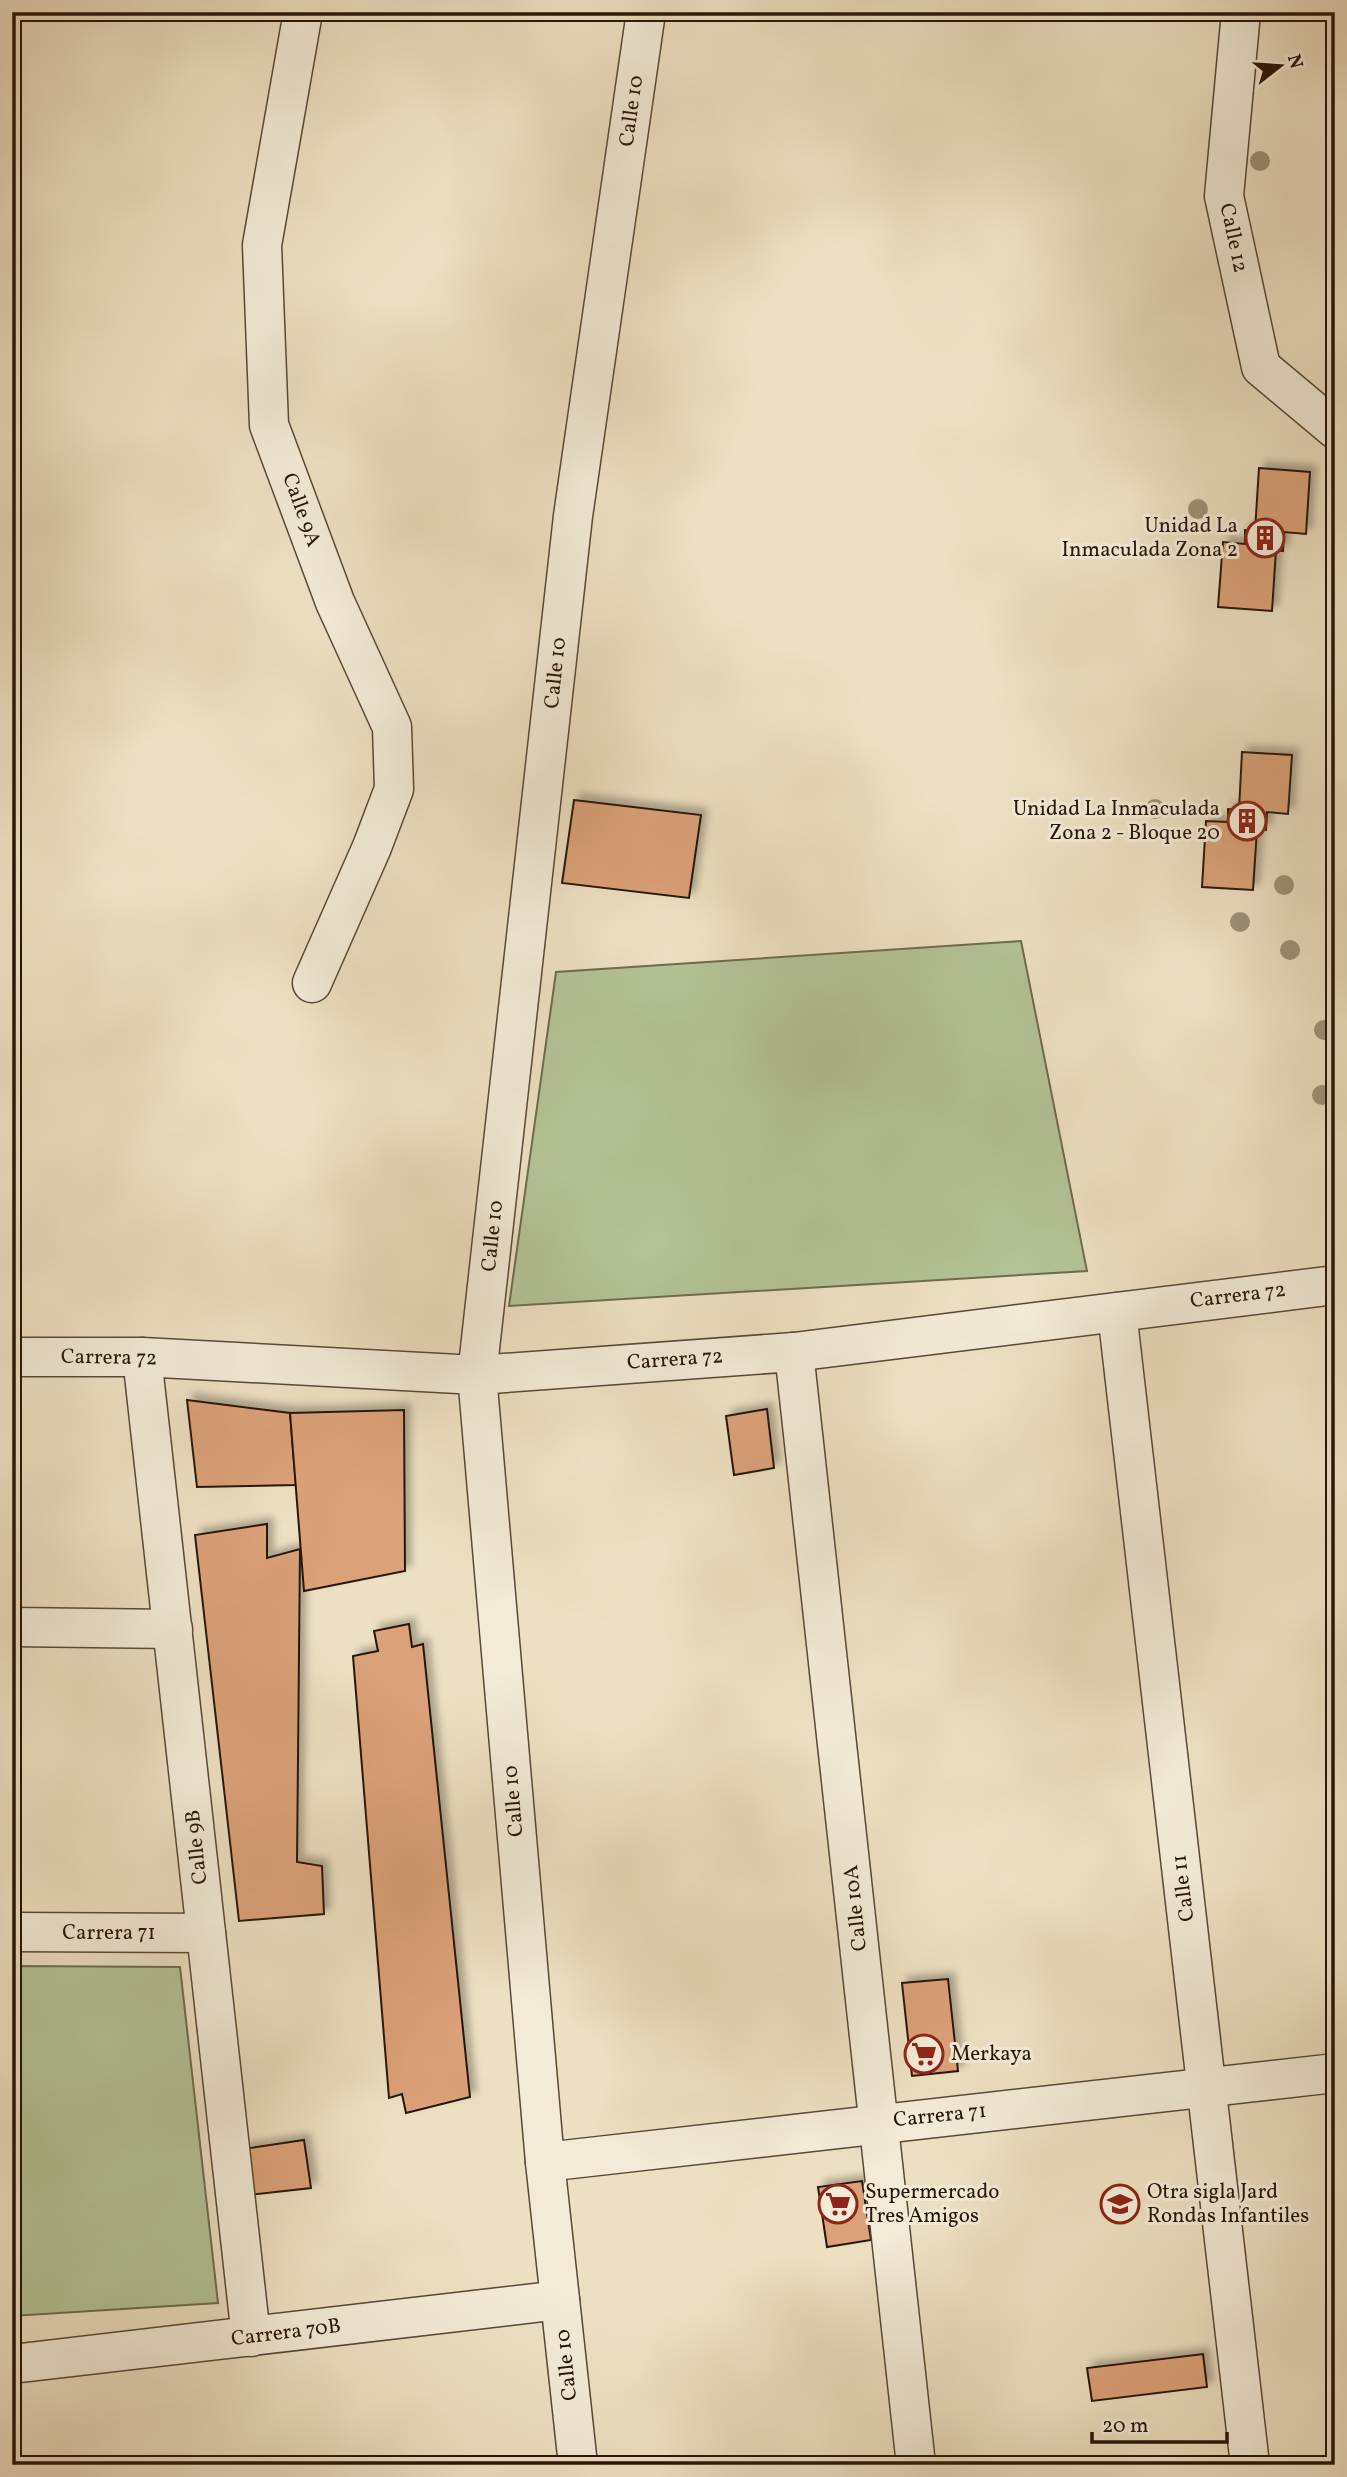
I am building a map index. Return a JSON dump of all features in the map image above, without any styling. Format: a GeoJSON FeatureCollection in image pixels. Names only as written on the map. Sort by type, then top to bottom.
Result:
{"type":"FeatureCollection","features":[{"type":"Feature","properties":{"kind":"street","name":"Calle 9A"},"geometry":{"type":"LineString","coordinates":[[303,12],[262,245],[269,425],[335,602],[392,727],[394,789],[372,847],[312,983]]}},
{"type":"Feature","properties":{"kind":"street","name":"Calle 10"},"geometry":{"type":"LineString","coordinates":[[578,2465],[545,2162],[477,1375],[573,516],[646,12]]}},
{"type":"Feature","properties":{"kind":"street","name":"Calle 12"},"geometry":{"type":"LineString","coordinates":[[1241,12],[1224,196],[1261,366],[1335,429]]}},
{"type":"Feature","properties":{"kind":"street","name":"Carrera 72"},"geometry":{"type":"LineString","coordinates":[[12,1357],[142,1357],[477,1375],[794,1352],[1335,1285]]}},
{"type":"Feature","properties":{"kind":"street","name":"Calle 11"},"geometry":{"type":"LineString","coordinates":[[1117,1312],[1250,2465]]}},
{"type":"Feature","properties":{"kind":"street","name":"Calle 10A"},"geometry":{"type":"LineString","coordinates":[[794,1352],[916,2465]]}},
{"type":"Feature","properties":{"kind":"street","name":"Calle 9B"},"geometry":{"type":"LineString","coordinates":[[142,1357],[251,2337]]}},
{"type":"Feature","properties":{"kind":"street"},"geometry":{"type":"LineString","coordinates":[[12,1627],[173,1629]]}},
{"type":"Feature","properties":{"kind":"street","name":"Carrera 71"},"geometry":{"type":"LineString","coordinates":[[12,1932],[206,1933]]}},
{"type":"Feature","properties":{"kind":"street","name":"Carrera 71"},"geometry":{"type":"LineString","coordinates":[[545,2162],[1335,2073]]}},
{"type":"Feature","properties":{"kind":"street","name":"Carrera 70B"},"geometry":{"type":"LineString","coordinates":[[12,2364],[560,2300]]}},
{"type":"Feature","properties":{"kind":"green space"},"geometry":{"type":"Polygon","coordinates":[[[1021,941],[1087,1271],[509,1306],[556,972],[1021,941]]]}},
{"type":"Feature","properties":{"kind":"green space"},"geometry":{"type":"Polygon","coordinates":[[[12,1966],[180,1967],[218,2303],[12,2316],[12,1966]]]}},
{"type":"Feature","properties":{"kind":"building","name":"Unidad La Inmaculada Zona 2"},"geometry":{"type":"Polygon","coordinates":[[[1259,468],[1310,472],[1306,534],[1284,532],[1283,551],[1276,550],[1272,611],[1218,607],[1223,542],[1245,544],[1245,530],[1255,531],[1259,468]]]}},
{"type":"Feature","properties":{"kind":"building","name":"Unidad La Inmaculada Zona 2 - Bloque 20"},"geometry":{"type":"Polygon","coordinates":[[[1242,752],[1292,755],[1288,814],[1267,812],[1266,830],[1257,829],[1253,890],[1202,887],[1206,821],[1228,822],[1228,809],[1239,810],[1242,752]]]}},
{"type":"Feature","properties":{"kind":"building"},"geometry":{"type":"Polygon","coordinates":[[[574,800],[701,815],[689,898],[562,883],[574,800]]]}},
{"type":"Feature","properties":{"kind":"building"},"geometry":{"type":"Polygon","coordinates":[[[187,1400],[290,1413],[296,1485],[197,1487],[187,1400]]]}},
{"type":"Feature","properties":{"kind":"building"},"geometry":{"type":"Polygon","coordinates":[[[767,1409],[774,1468],[734,1475],[726,1416],[767,1409]]]}},
{"type":"Feature","properties":{"kind":"building"},"geometry":{"type":"Polygon","coordinates":[[[404,1410],[405,1571],[304,1591],[290,1413],[404,1410]]]}},
{"type":"Feature","properties":{"kind":"building"},"geometry":{"type":"Polygon","coordinates":[[[267,1524],[267,1558],[300,1549],[297,1862],[322,1866],[324,1914],[239,1921],[195,1535],[267,1524]]]}},
{"type":"Feature","properties":{"kind":"building"},"geometry":{"type":"Polygon","coordinates":[[[409,1624],[412,1647],[423,1644],[470,2097],[406,2113],[402,2094],[389,2098],[353,1656],[378,1651],[374,1631],[409,1624]]]}},
{"type":"Feature","properties":{"kind":"building"},"geometry":{"type":"Polygon","coordinates":[[[948,1979],[958,2071],[912,2076],[902,1983],[948,1979]]]}},
{"type":"Feature","properties":{"kind":"building"},"geometry":{"type":"Polygon","coordinates":[[[304,2140],[311,2188],[249,2195],[243,2149],[304,2140]]]}},
{"type":"Feature","properties":{"kind":"building"},"geometry":{"type":"Polygon","coordinates":[[[862,2181],[871,2240],[827,2247],[818,2187],[862,2181]]]}},
{"type":"Feature","properties":{"kind":"building"},"geometry":{"type":"Polygon","coordinates":[[[1203,2354],[1207,2387],[1092,2401],[1087,2368],[1203,2354]]]}},
{"type":"Feature","properties":{"kind":"place","name":"Unidad La Inmaculada Zona 2"},"geometry":{"type":"Point","coordinates":[1265,538]}},
{"type":"Feature","properties":{"kind":"place","name":"Unidad La Inmaculada Zona 2 - Bloque 20"},"geometry":{"type":"Point","coordinates":[1247,821]}},
{"type":"Feature","properties":{"kind":"place","name":"Merkaya"},"geometry":{"type":"Point","coordinates":[924,2054]}},
{"type":"Feature","properties":{"kind":"place","name":"Supermercado Tres Amigos"},"geometry":{"type":"Point","coordinates":[838,2204]}},
{"type":"Feature","properties":{"kind":"place","name":"Otra sigla Jard Rondas Infantiles"},"geometry":{"type":"Point","coordinates":[1120,2204]}}]}
